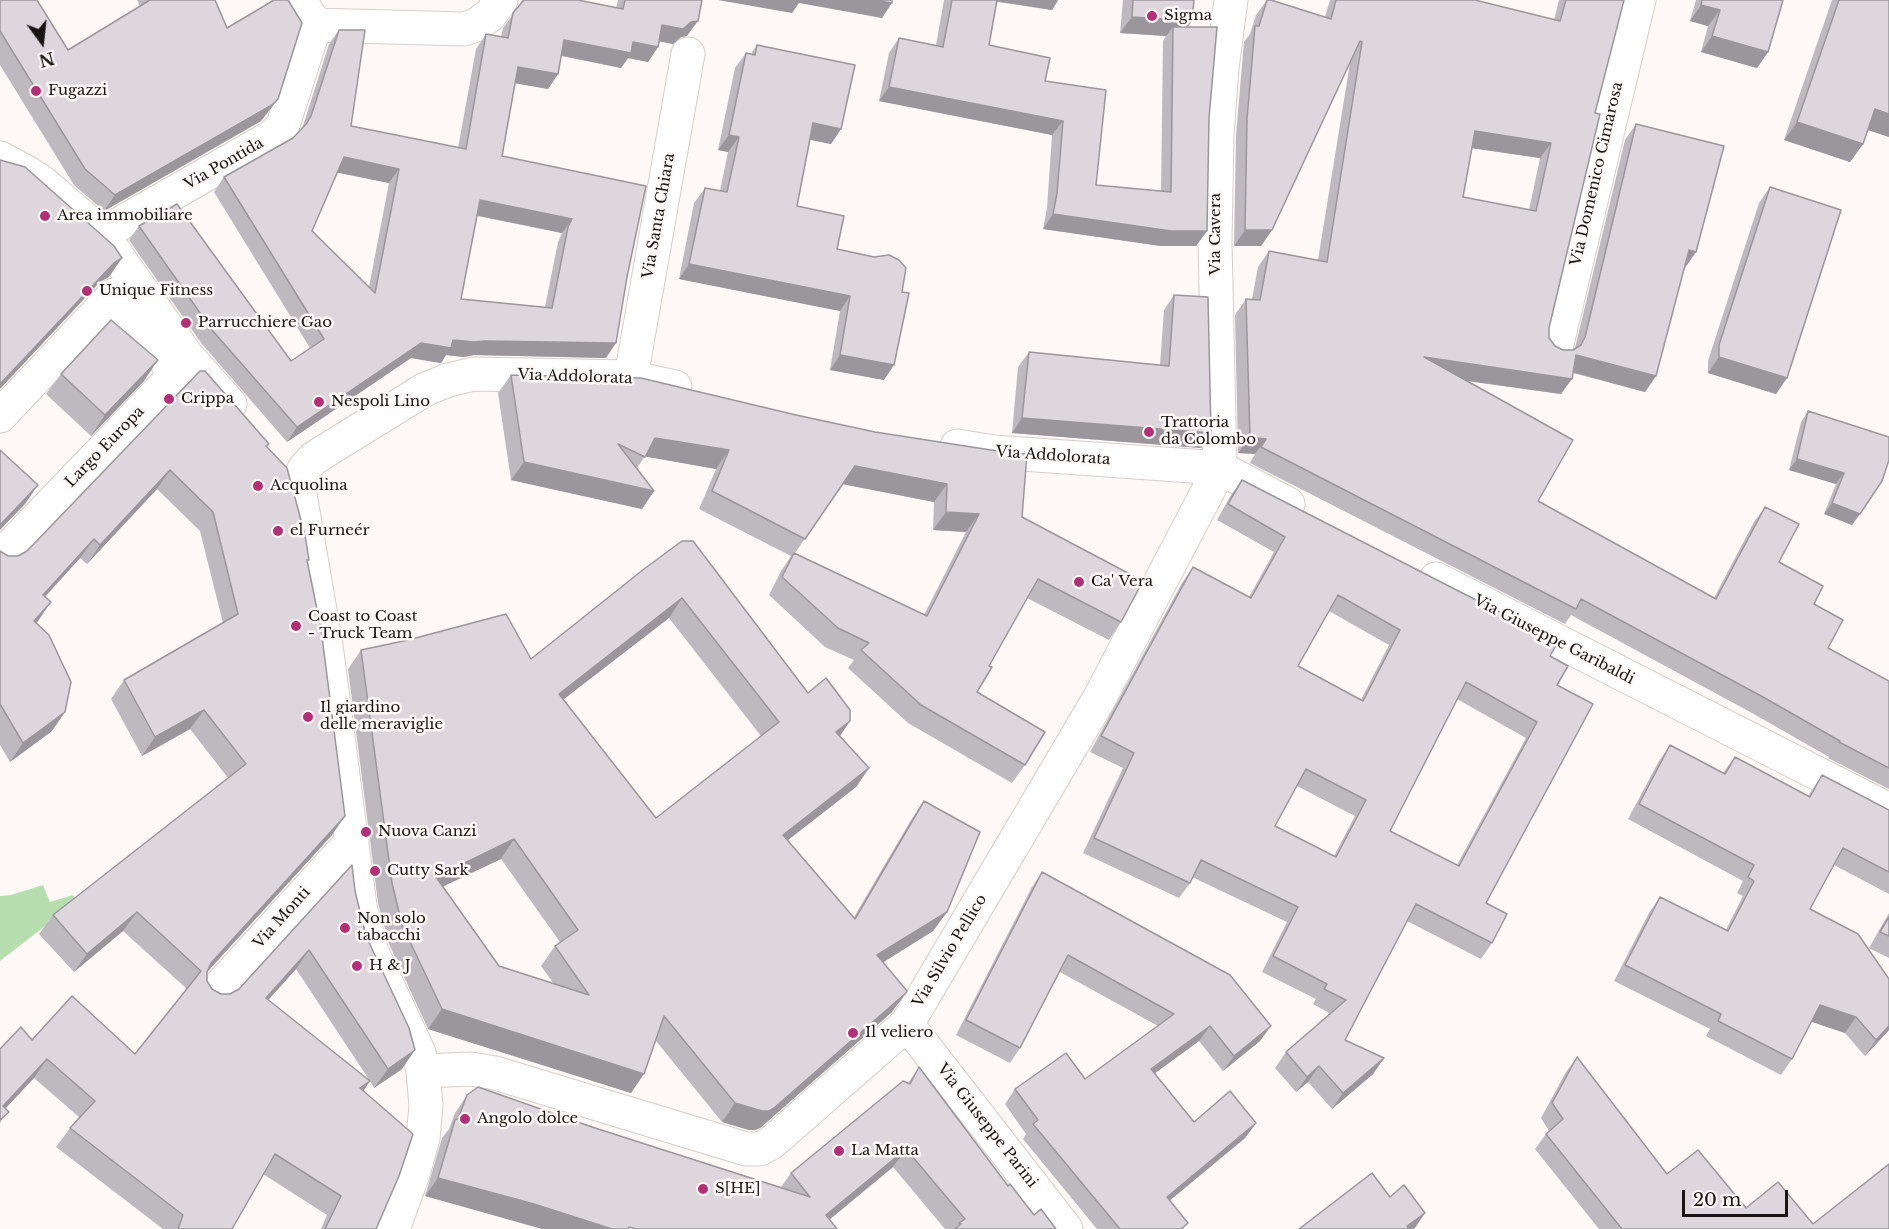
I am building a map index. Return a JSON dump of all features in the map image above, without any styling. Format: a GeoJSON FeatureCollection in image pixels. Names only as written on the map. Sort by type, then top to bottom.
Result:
{"type":"FeatureCollection","features":[{"type":"Feature","properties":{"kind":"street","name":"Via Pontida"},"geometry":{"type":"LineString","coordinates":[[102,234],[273,136],[283,125],[307,13],[464,29],[476,25],[490,15],[501,0]]}},
{"type":"Feature","properties":{"kind":"street","name":"Via Cavera"},"geometry":{"type":"LineString","coordinates":[[1221,468],[1215,242],[1217,134],[1222,68],[1231,0]]}},
{"type":"Feature","properties":{"kind":"street","name":"Via Domenico Cimarosa"},"geometry":{"type":"LineString","coordinates":[[1556,348],[1639,0]]}},
{"type":"Feature","properties":{"kind":"street","name":"Via Santa Chiara"},"geometry":{"type":"LineString","coordinates":[[631,377],[688,54]]}},
{"type":"Feature","properties":{"kind":"street"},"geometry":{"type":"LineString","coordinates":[[0,158],[28,173],[102,234],[187,356],[246,423]]}},
{"type":"Feature","properties":{"kind":"street","name":"Largo Europa"},"geometry":{"type":"LineString","coordinates":[[0,416],[114,295],[176,374],[0,557]]}},
{"type":"Feature","properties":{"kind":"street","name":"Via Addolorata"},"geometry":{"type":"LineString","coordinates":[[298,483],[304,469],[314,458],[424,390],[448,380],[474,374],[631,377],[701,393]]}},
{"type":"Feature","properties":{"kind":"street","name":"Via Addolorata"},"geometry":{"type":"LineString","coordinates":[[924,441],[994,452],[1221,468]]}},
{"type":"Feature","properties":{"kind":"street"},"geometry":{"type":"LineString","coordinates":[[276,457],[298,483],[326,645],[360,906],[371,950],[419,1053],[423,1071],[426,1106],[423,1138],[393,1229]]}},
{"type":"Feature","properties":{"kind":"street"},"geometry":{"type":"LineString","coordinates":[[1221,468],[1317,519]]}},
{"type":"Feature","properties":{"kind":"street","name":"Via Silvio Pellico"},"geometry":{"type":"LineString","coordinates":[[423,1071],[471,1069],[495,1073],[746,1149],[760,1149],[771,1143],[907,1024],[1099,699],[1221,468]]}},
{"type":"Feature","properties":{"kind":"street","name":"Via Giuseppe Garibaldi"},"geometry":{"type":"LineString","coordinates":[[1410,566],[1889,810]]}},
{"type":"Feature","properties":{"kind":"street","name":"Via Monti"},"geometry":{"type":"LineString","coordinates":[[212,995],[352,841]]}},
{"type":"Feature","properties":{"kind":"street","name":"Via Giuseppe Parini"},"geometry":{"type":"LineString","coordinates":[[907,1024],[1066,1229]]}},
{"type":"Feature","properties":{"kind":"green space"},"geometry":{"type":"Polygon","coordinates":[[[43,885],[50,902],[73,895],[76,902],[0,961],[0,896],[43,885]]]}},
{"type":"Feature","properties":{"kind":"building"},"geometry":{"type":"Polygon","coordinates":[[[0,0],[37,0],[68,50],[150,0],[215,0],[227,28],[274,0],[288,0],[302,23],[278,99],[272,105],[115,195],[85,169],[0,31],[0,0]]]}},
{"type":"Feature","properties":{"kind":"building"},"geometry":{"type":"Polygon","coordinates":[[[524,0],[578,0],[623,9],[625,0],[702,0],[698,21],[691,22],[683,29],[662,25],[658,47],[633,42],[631,53],[564,40],[558,74],[518,67],[502,156],[646,186],[616,343],[453,340],[451,348],[421,343],[297,427],[212,330],[139,226],[177,204],[291,361],[324,339],[224,177],[293,138],[307,123],[339,30],[365,30],[351,126],[466,149],[486,34],[508,38],[513,13],[524,0]],[[344,157],[312,231],[375,293],[399,169],[344,157]],[[480,200],[461,299],[552,308],[568,227],[572,219],[480,200]]]}},
{"type":"Feature","properties":{"kind":"building"},"geometry":{"type":"Polygon","coordinates":[[[874,0],[892,0],[892,3],[874,0]]]}},
{"type":"Feature","properties":{"kind":"building"},"geometry":{"type":"Polygon","coordinates":[[[952,0],[997,0],[989,45],[1050,58],[1045,81],[1106,90],[1096,185],[1171,192],[1173,27],[1217,27],[1209,118],[1207,231],[1171,231],[1053,214],[1063,121],[889,87],[899,38],[943,47],[952,0]]]}},
{"type":"Feature","properties":{"kind":"building"},"geometry":{"type":"Polygon","coordinates":[[[1133,0],[1194,0],[1192,21],[1132,17],[1133,0]]]}},
{"type":"Feature","properties":{"kind":"building"},"geometry":{"type":"Polygon","coordinates":[[[1267,0],[1331,19],[1336,0],[1475,0],[1560,21],[1566,0],[1624,0],[1595,113],[1600,114],[1549,328],[1549,338],[1555,346],[1563,350],[1573,350],[1581,345],[1585,337],[1636,124],[1724,146],[1696,252],[1689,250],[1656,376],[1576,355],[1572,379],[1424,357],[1573,440],[1538,501],[1716,599],[1765,507],[1799,524],[1779,562],[1823,586],[1814,604],[1843,620],[1828,648],[1889,681],[1889,768],[1581,599],[1576,609],[1261,447],[1266,439],[1250,437],[1246,299],[1260,300],[1269,251],[1327,262],[1362,42],[1360,41],[1272,230],[1245,230],[1247,119],[1255,26],[1259,26],[1267,0]],[[1475,131],[1463,197],[1536,211],[1551,143],[1475,131]]]}},
{"type":"Feature","properties":{"kind":"building"},"geometry":{"type":"Polygon","coordinates":[[[1702,0],[1783,0],[1768,52],[1712,36],[1720,10],[1701,5],[1702,0]]]}},
{"type":"Feature","properties":{"kind":"building"},"geometry":{"type":"Polygon","coordinates":[[[1839,0],[1889,0],[1889,114],[1875,109],[1863,144],[1797,122],[1839,0]]]}},
{"type":"Feature","properties":{"kind":"building"},"geometry":{"type":"Polygon","coordinates":[[[757,45],[855,65],[841,129],[813,123],[797,206],[844,216],[837,249],[874,257],[889,255],[899,260],[906,268],[902,292],[909,293],[894,365],[840,355],[850,296],[689,264],[705,188],[727,192],[739,137],[729,135],[746,53],[755,55],[757,45]]]}},
{"type":"Feature","properties":{"kind":"building"},"geometry":{"type":"Polygon","coordinates":[[[0,160],[25,167],[114,246],[122,258],[114,263],[0,384],[0,160]]]}},
{"type":"Feature","properties":{"kind":"building"},"geometry":{"type":"Polygon","coordinates":[[[1770,187],[1841,210],[1787,378],[1719,357],[1719,345],[1770,187]]]}},
{"type":"Feature","properties":{"kind":"building"},"geometry":{"type":"Polygon","coordinates":[[[1174,295],[1208,297],[1211,433],[1022,418],[1029,352],[1169,366],[1174,295]]]}},
{"type":"Feature","properties":{"kind":"building"},"geometry":{"type":"Polygon","coordinates":[[[111,320],[158,360],[105,415],[61,374],[111,320]]]}},
{"type":"Feature","properties":{"kind":"building"},"geometry":{"type":"Polygon","coordinates":[[[200,371],[205,371],[269,444],[266,446],[287,468],[305,535],[309,560],[307,560],[321,629],[345,816],[211,963],[207,972],[207,981],[212,989],[221,994],[230,994],[239,989],[352,865],[355,891],[366,936],[409,1028],[415,1050],[388,1069],[309,950],[266,998],[370,1081],[360,1088],[413,1134],[399,1176],[376,1229],[325,1229],[341,1196],[275,1154],[232,1229],[178,1229],[183,1215],[70,1128],[95,1101],[47,1059],[3,1106],[9,1112],[0,1120],[0,1049],[21,1027],[32,1040],[72,996],[135,1054],[201,971],[137,912],[87,954],[53,915],[246,764],[204,710],[155,737],[124,680],[238,614],[213,512],[170,470],[100,545],[94,539],[43,595],[51,602],[34,621],[49,635],[71,682],[65,712],[23,743],[0,704],[0,551],[8,556],[18,556],[27,551],[200,371]]]}},
{"type":"Feature","properties":{"kind":"building"},"geometry":{"type":"Polygon","coordinates":[[[511,375],[641,378],[875,432],[1027,454],[1022,517],[1143,581],[1121,622],[1038,579],[977,692],[1045,732],[1025,765],[921,705],[861,650],[869,643],[838,628],[782,577],[794,553],[927,616],[979,514],[946,512],[947,484],[855,466],[805,539],[712,491],[729,450],[655,438],[645,457],[618,444],[654,491],[524,462],[511,375]]]}},
{"type":"Feature","properties":{"kind":"building"},"geometry":{"type":"Polygon","coordinates":[[[1808,411],[1889,437],[1889,460],[1882,481],[1860,514],[1832,503],[1844,473],[1797,459],[1808,411]]]}},
{"type":"Feature","properties":{"kind":"building"},"geometry":{"type":"Polygon","coordinates":[[[0,450],[38,485],[0,525],[0,450]]]}},
{"type":"Feature","properties":{"kind":"building"},"geometry":{"type":"Polygon","coordinates":[[[1242,480],[1558,642],[1550,656],[1568,666],[1557,685],[1593,704],[1486,903],[1507,914],[1492,943],[1416,904],[1345,1040],[1384,1058],[1343,1093],[1319,1066],[1307,1077],[1286,1052],[1346,1000],[1324,989],[1327,984],[1273,956],[1298,907],[1201,860],[1190,883],[1094,838],[1134,753],[1101,736],[1193,567],[1251,598],[1285,537],[1228,504],[1242,480]],[[1338,595],[1298,666],[1363,701],[1400,630],[1338,595]],[[1466,682],[1390,831],[1459,866],[1537,722],[1466,682]],[[1306,769],[1275,826],[1336,857],[1366,800],[1306,769]]]}},
{"type":"Feature","properties":{"kind":"building"},"geometry":{"type":"Polygon","coordinates":[[[682,541],[693,541],[808,693],[826,678],[850,710],[850,721],[836,732],[869,768],[783,835],[855,919],[924,801],[980,832],[947,912],[877,955],[907,991],[906,993],[769,1111],[735,1103],[664,1016],[644,1074],[442,1009],[402,925],[392,883],[361,650],[506,614],[531,659],[682,541]],[[682,598],[559,694],[656,818],[779,722],[682,598]],[[514,839],[436,877],[499,966],[589,995],[555,946],[578,930],[514,839]]]}},
{"type":"Feature","properties":{"kind":"building"},"geometry":{"type":"Polygon","coordinates":[[[1670,745],[1725,774],[1735,757],[1810,797],[1822,775],[1889,810],[1889,872],[1843,848],[1810,909],[1858,934],[1889,979],[1889,1026],[1876,1040],[1856,1017],[1820,1005],[1792,1059],[1718,1021],[1721,1014],[1625,965],[1660,897],[1728,931],[1754,881],[1748,877],[1754,865],[1639,804],[1670,745]]]}},
{"type":"Feature","properties":{"kind":"building"},"geometry":{"type":"Polygon","coordinates":[[[1042,872],[1230,975],[1271,1026],[1234,1056],[1210,1026],[1151,1069],[1194,1122],[1230,1091],[1256,1123],[1167,1197],[1188,1223],[1181,1229],[1120,1229],[1033,1124],[1038,1120],[1015,1089],[1066,1053],[1085,1079],[1174,1014],[1068,955],[1020,1048],[966,1020],[1042,872]]]}},
{"type":"Feature","properties":{"kind":"building"},"geometry":{"type":"Polygon","coordinates":[[[1889,917],[1889,936],[1880,932],[1889,917]]]}},
{"type":"Feature","properties":{"kind":"building"},"geometry":{"type":"Polygon","coordinates":[[[1577,1057],[1667,1174],[1698,1150],[1746,1208],[1778,1182],[1813,1224],[1889,1164],[1889,1229],[1622,1229],[1546,1134],[1563,1119],[1552,1103],[1577,1057]]]}},
{"type":"Feature","properties":{"kind":"building"},"geometry":{"type":"Polygon","coordinates":[[[919,1067],[1008,1186],[1010,1184],[1034,1215],[1041,1209],[1056,1229],[955,1229],[965,1219],[906,1149],[826,1215],[837,1229],[636,1229],[629,1227],[628,1229],[612,1229],[534,1204],[438,1178],[455,1120],[458,1119],[467,1095],[478,1087],[592,1127],[810,1197],[791,1173],[903,1081],[910,1084],[919,1067]]]}},
{"type":"Feature","properties":{"kind":"building"},"geometry":{"type":"Polygon","coordinates":[[[1372,1173],[1390,1197],[1404,1185],[1425,1213],[1407,1226],[1409,1229],[1299,1229],[1372,1173]]]}},
{"type":"Feature","properties":{"kind":"place","name":"Sigma"},"geometry":{"type":"Point","coordinates":[1152,16]}},
{"type":"Feature","properties":{"kind":"place","name":"Fugazzi"},"geometry":{"type":"Point","coordinates":[36,91]}},
{"type":"Feature","properties":{"kind":"place","name":"Area immobiliare"},"geometry":{"type":"Point","coordinates":[45,216]}},
{"type":"Feature","properties":{"kind":"place","name":"Unique Fitness"},"geometry":{"type":"Point","coordinates":[87,291]}},
{"type":"Feature","properties":{"kind":"place","name":"Parrucchiere Gao"},"geometry":{"type":"Point","coordinates":[186,323]}},
{"type":"Feature","properties":{"kind":"place","name":"Crippa"},"geometry":{"type":"Point","coordinates":[169,399]}},
{"type":"Feature","properties":{"kind":"place","name":"Nespoli Lino"},"geometry":{"type":"Point","coordinates":[319,402]}},
{"type":"Feature","properties":{"kind":"place","name":"Trattoria da Colombo"},"geometry":{"type":"Point","coordinates":[1149,432]}},
{"type":"Feature","properties":{"kind":"place","name":"Acquolina"},"geometry":{"type":"Point","coordinates":[258,486]}},
{"type":"Feature","properties":{"kind":"place","name":"el Furneér"},"geometry":{"type":"Point","coordinates":[278,531]}},
{"type":"Feature","properties":{"kind":"place","name":"Ca' Vera"},"geometry":{"type":"Point","coordinates":[1079,582]}},
{"type":"Feature","properties":{"kind":"place","name":"Coast to Coast - Truck Team"},"geometry":{"type":"Point","coordinates":[296,626]}},
{"type":"Feature","properties":{"kind":"place","name":"Il giardino delle meraviglie"},"geometry":{"type":"Point","coordinates":[308,717]}},
{"type":"Feature","properties":{"kind":"place","name":"Nuova Canzi"},"geometry":{"type":"Point","coordinates":[366,832]}},
{"type":"Feature","properties":{"kind":"place","name":"Cutty Sark"},"geometry":{"type":"Point","coordinates":[375,871]}},
{"type":"Feature","properties":{"kind":"place","name":"Non solo tabacchi"},"geometry":{"type":"Point","coordinates":[345,928]}},
{"type":"Feature","properties":{"kind":"place","name":"H & J"},"geometry":{"type":"Point","coordinates":[357,966]}},
{"type":"Feature","properties":{"kind":"place","name":"Il veliero"},"geometry":{"type":"Point","coordinates":[853,1033]}},
{"type":"Feature","properties":{"kind":"place","name":"Angolo dolce"},"geometry":{"type":"Point","coordinates":[465,1119]}},
{"type":"Feature","properties":{"kind":"place","name":"La Matta"},"geometry":{"type":"Point","coordinates":[839,1151]}},
{"type":"Feature","properties":{"kind":"place","name":"S[HE]"},"geometry":{"type":"Point","coordinates":[703,1189]}}]}
